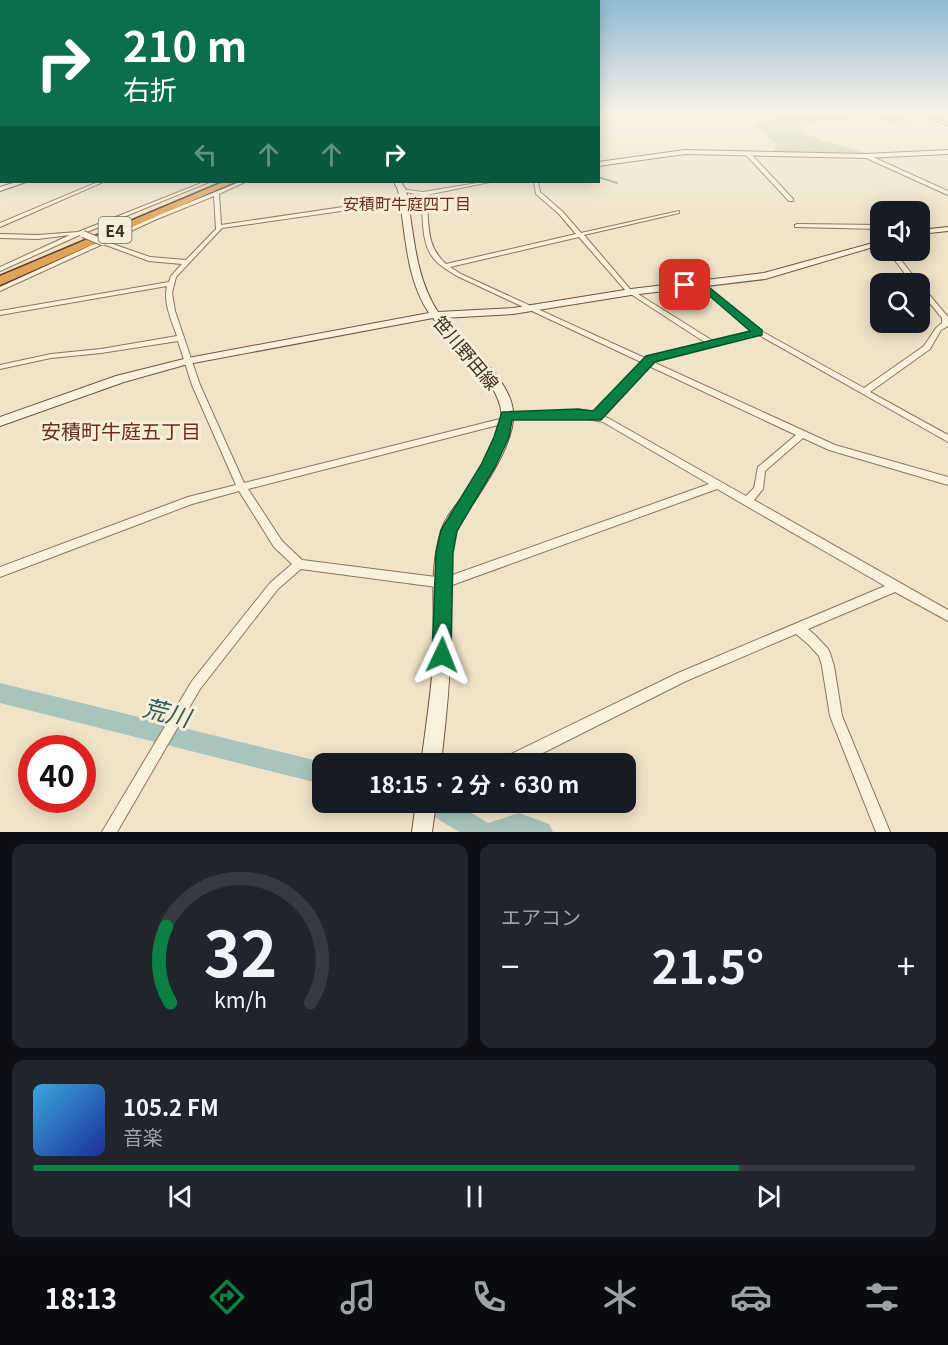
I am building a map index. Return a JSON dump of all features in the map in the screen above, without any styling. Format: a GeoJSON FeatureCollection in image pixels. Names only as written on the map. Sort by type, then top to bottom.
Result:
{"type":"FeatureCollection","features":[{"type":"Feature","properties":{"kind":"highway","name":"E4"},"geometry":{"type":"LineString","coordinates":[[0,281],[228,183]]}},
{"type":"Feature","properties":{"kind":"highway","name":"E4"},"geometry":{"type":"LineString","coordinates":[[0,276],[218,187]]}},
{"type":"Feature","properties":{"kind":"street"},"geometry":{"type":"LineString","coordinates":[[600,164],[685,152],[866,156],[948,152]]}},
{"type":"Feature","properties":{"kind":"street"},"geometry":{"type":"LineString","coordinates":[[748,154],[791,200]]}},
{"type":"Feature","properties":{"kind":"street"},"geometry":{"type":"LineString","coordinates":[[866,156],[898,168],[914,179],[948,193]]}},
{"type":"Feature","properties":{"kind":"street"},"geometry":{"type":"LineString","coordinates":[[0,189],[19,183]]}},
{"type":"Feature","properties":{"kind":"street"},"geometry":{"type":"LineString","coordinates":[[0,225],[99,183]]}},
{"type":"Feature","properties":{"kind":"street"},"geometry":{"type":"LineString","coordinates":[[0,269],[205,183]]}},
{"type":"Feature","properties":{"kind":"street"},"geometry":{"type":"LineString","coordinates":[[0,289],[218,187],[238,183]]}},
{"type":"Feature","properties":{"kind":"street"},"geometry":{"type":"LineString","coordinates":[[483,183],[423,194],[402,190],[219,226],[185,262],[170,284],[169,299],[196,385],[242,486],[278,544],[299,564],[444,583],[719,484]]}},
{"type":"Feature","properties":{"kind":"street"},"geometry":{"type":"LineString","coordinates":[[536,183],[538,193],[561,213],[631,292],[713,344]]}},
{"type":"Feature","properties":{"kind":"street"},"geometry":{"type":"LineString","coordinates":[[218,187],[219,226]]}},
{"type":"Feature","properties":{"kind":"street","name":"笹川野田線"},"geometry":{"type":"LineString","coordinates":[[402,190],[421,290],[435,315],[497,386],[505,402],[506,418]]}},
{"type":"Feature","properties":{"kind":"street"},"geometry":{"type":"LineString","coordinates":[[423,194],[428,244],[437,259],[445,266],[837,450],[948,481]]}},
{"type":"Feature","properties":{"kind":"street"},"geometry":{"type":"LineString","coordinates":[[445,266],[677,212]]}},
{"type":"Feature","properties":{"kind":"street"},"geometry":{"type":"LineString","coordinates":[[797,226],[870,227]]}},
{"type":"Feature","properties":{"kind":"street"},"geometry":{"type":"LineString","coordinates":[[930,231],[948,229]]}},
{"type":"Feature","properties":{"kind":"street"},"geometry":{"type":"LineString","coordinates":[[0,236],[82,234],[149,259],[185,262]]}},
{"type":"Feature","properties":{"kind":"street"},"geometry":{"type":"LineString","coordinates":[[0,422],[120,379],[188,361],[435,315],[531,308],[631,292],[783,273],[870,246]]}},
{"type":"Feature","properties":{"kind":"street"},"geometry":{"type":"LineString","coordinates":[[898,261],[908,273]]}},
{"type":"Feature","properties":{"kind":"street"},"geometry":{"type":"LineString","coordinates":[[700,283],[758,332],[948,439]]}},
{"type":"Feature","properties":{"kind":"street"},"geometry":{"type":"LineString","coordinates":[[0,313],[170,284]]}},
{"type":"Feature","properties":{"kind":"street"},"geometry":{"type":"LineString","coordinates":[[864,392],[927,347],[938,329],[946,324],[945,318],[930,299]]}},
{"type":"Feature","properties":{"kind":"street"},"geometry":{"type":"LineString","coordinates":[[596,416],[647,362],[666,354],[758,332]]}},
{"type":"Feature","properties":{"kind":"street"},"geometry":{"type":"LineString","coordinates":[[0,367],[51,356],[101,351],[180,338]]}},
{"type":"Feature","properties":{"kind":"street"},"geometry":{"type":"LineString","coordinates":[[0,572],[191,500],[242,486],[506,418],[578,414],[596,416],[948,616]]}},
{"type":"Feature","properties":{"kind":"street"},"geometry":{"type":"LineString","coordinates":[[432,753],[442,655],[444,583],[449,530],[488,467],[506,418]]}},
{"type":"Feature","properties":{"kind":"street"},"geometry":{"type":"LineString","coordinates":[[748,501],[758,489],[761,469],[803,434]]}},
{"type":"Feature","properties":{"kind":"street"},"geometry":{"type":"LineString","coordinates":[[109,832],[201,678],[274,586],[299,564]]}},
{"type":"Feature","properties":{"kind":"street"},"geometry":{"type":"LineString","coordinates":[[528,753],[680,678],[896,586]]}},
{"type":"Feature","properties":{"kind":"street"},"geometry":{"type":"LineString","coordinates":[[798,629],[824,653],[836,716],[883,832]]}},
{"type":"Feature","properties":{"kind":"street"},"geometry":{"type":"LineString","coordinates":[[422,832],[425,813]]}},
{"type":"Feature","properties":{"kind":"green space"},"geometry":{"type":"Polygon","coordinates":[[[774,150],[855,150],[870,154],[775,153],[774,150]]]}},
{"type":"Feature","properties":{"kind":"waterway"},"geometry":{"type":"LineString","coordinates":[[600,178],[617,183]]}},
{"type":"Feature","properties":{"kind":"waterway","name":"荒川"},"geometry":{"type":"LineString","coordinates":[[0,693],[312,771]]}},
{"type":"Feature","properties":{"kind":"waterway","name":"荒川"},"geometry":{"type":"LineString","coordinates":[[449,813],[481,832]]}},
{"type":"Feature","properties":{"kind":"waterway","name":"荒川"},"geometry":{"type":"LineString","coordinates":[[494,832],[519,825],[541,832]]}},
{"type":"Feature","properties":{"kind":"district","name":"安積町牛庭四丁目"},"geometry":{"type":"Point","coordinates":[407,203]}},
{"type":"Feature","properties":{"kind":"district","name":"安積町牛庭五丁目"},"geometry":{"type":"Point","coordinates":[121,430]}},
{"type":"Feature","properties":{"kind":"route"},"geometry":{"type":"LineString","coordinates":[[442,655],[446,540],[458,512],[488,467],[507,416],[578,414],[596,416],[651,359],[758,332],[700,283],[685,285]]}}]}
